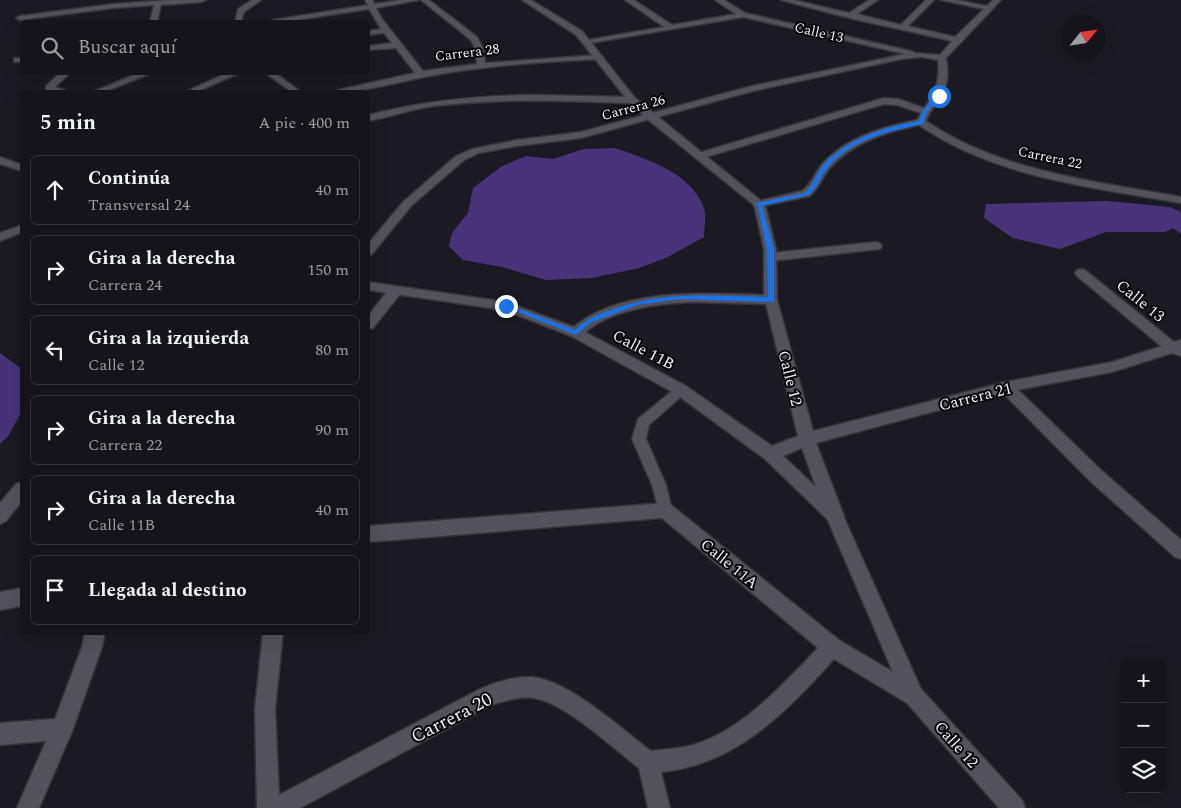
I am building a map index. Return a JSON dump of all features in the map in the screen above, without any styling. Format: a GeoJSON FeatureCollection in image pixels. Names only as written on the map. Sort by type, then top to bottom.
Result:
{"type":"FeatureCollection","features":[{"type":"Feature","properties":{"kind":"street"},"geometry":{"type":"LineString","coordinates":[[93,12],[98,0]]}},
{"type":"Feature","properties":{"kind":"street"},"geometry":{"type":"LineString","coordinates":[[20,18],[202,0]]}},
{"type":"Feature","properties":{"kind":"street"},"geometry":{"type":"LineString","coordinates":[[239,20],[242,11],[256,0]]}},
{"type":"Feature","properties":{"kind":"street"},"geometry":{"type":"LineString","coordinates":[[284,20],[371,3],[414,0]]}},
{"type":"Feature","properties":{"kind":"street"},"geometry":{"type":"LineString","coordinates":[[425,0],[474,39],[479,48],[481,65]]}},
{"type":"Feature","properties":{"kind":"street"},"geometry":{"type":"LineString","coordinates":[[526,0],[567,24],[588,42],[632,100],[649,116],[759,204],[806,194],[812,190],[826,166],[855,142],[890,128],[921,122],[925,112],[939,96],[944,66],[942,58],[957,40],[997,0]]}},
{"type":"Feature","properties":{"kind":"street"},"geometry":{"type":"LineString","coordinates":[[629,0],[671,28]]}},
{"type":"Feature","properties":{"kind":"street","name":"Calle 13"},"geometry":{"type":"LineString","coordinates":[[719,0],[743,15],[922,55]]}},
{"type":"Feature","properties":{"kind":"street"},"geometry":{"type":"LineString","coordinates":[[786,0],[957,40]]}},
{"type":"Feature","properties":{"kind":"street"},"geometry":{"type":"LineString","coordinates":[[830,0],[830,11]]}},
{"type":"Feature","properties":{"kind":"street"},"geometry":{"type":"LineString","coordinates":[[849,16],[874,0]]}},
{"type":"Feature","properties":{"kind":"street"},"geometry":{"type":"LineString","coordinates":[[902,28],[930,0]]}},
{"type":"Feature","properties":{"kind":"street"},"geometry":{"type":"LineString","coordinates":[[945,0],[989,8]]}},
{"type":"Feature","properties":{"kind":"street"},"geometry":{"type":"LineString","coordinates":[[371,3],[378,20],[420,73]]}},
{"type":"Feature","properties":{"kind":"street"},"geometry":{"type":"LineString","coordinates":[[154,20],[158,4]]}},
{"type":"Feature","properties":{"kind":"street"},"geometry":{"type":"LineString","coordinates":[[588,42],[743,15]]}},
{"type":"Feature","properties":{"kind":"street"},"geometry":{"type":"LineString","coordinates":[[370,34],[386,30]]}},
{"type":"Feature","properties":{"kind":"street"},"geometry":{"type":"LineString","coordinates":[[370,48],[397,45]]}},
{"type":"Feature","properties":{"kind":"street","name":"Carrera 26"},"geometry":{"type":"LineString","coordinates":[[370,249],[407,204],[460,158],[476,151],[517,143],[581,135],[752,89],[909,56],[922,55],[942,58]]}},
{"type":"Feature","properties":{"kind":"street","name":"Carrera 28"},"geometry":{"type":"LineString","coordinates":[[348,90],[420,73],[540,59],[599,57]]}},
{"type":"Feature","properties":{"kind":"street"},"geometry":{"type":"LineString","coordinates":[[55,90],[49,88],[64,75]]}},
{"type":"Feature","properties":{"kind":"street"},"geometry":{"type":"LineString","coordinates":[[102,90],[142,75]]}},
{"type":"Feature","properties":{"kind":"street"},"geometry":{"type":"LineString","coordinates":[[194,90],[231,75]]}},
{"type":"Feature","properties":{"kind":"street"},"geometry":{"type":"LineString","coordinates":[[272,75],[294,90]]}},
{"type":"Feature","properties":{"kind":"street"},"geometry":{"type":"LineString","coordinates":[[370,117],[411,105],[438,101],[501,99],[632,100]]}},
{"type":"Feature","properties":{"kind":"street"},"geometry":{"type":"LineString","coordinates":[[699,156],[884,100],[898,102],[925,112]]}},
{"type":"Feature","properties":{"kind":"street","name":"Carrera 22"},"geometry":{"type":"LineString","coordinates":[[921,122],[936,135],[959,147],[1008,165],[1181,200]]}},
{"type":"Feature","properties":{"kind":"street"},"geometry":{"type":"LineString","coordinates":[[0,160],[20,167]]}},
{"type":"Feature","properties":{"kind":"street","name":"Calle 12"},"geometry":{"type":"LineString","coordinates":[[759,204],[770,249],[771,300],[807,439],[835,516],[914,696],[1014,808]]}},
{"type":"Feature","properties":{"kind":"street"},"geometry":{"type":"LineString","coordinates":[[0,237],[20,229]]}},
{"type":"Feature","properties":{"kind":"street"},"geometry":{"type":"LineString","coordinates":[[771,257],[876,246]]}},
{"type":"Feature","properties":{"kind":"street","name":"Calle 13"},"geometry":{"type":"LineString","coordinates":[[1081,273],[1178,348]]}},
{"type":"Feature","properties":{"kind":"street","name":"Calle 11B"},"geometry":{"type":"LineString","coordinates":[[370,286],[395,292],[506,306],[576,333],[681,390],[771,454],[835,516]]}},
{"type":"Feature","properties":{"kind":"street"},"geometry":{"type":"LineString","coordinates":[[370,323],[395,292]]}},
{"type":"Feature","properties":{"kind":"street"},"geometry":{"type":"LineString","coordinates":[[576,333],[588,321],[636,303],[680,297],[771,300]]}},
{"type":"Feature","properties":{"kind":"street","name":"Carrera 21"},"geometry":{"type":"LineString","coordinates":[[771,454],[807,439],[1006,387],[1112,367],[1178,348]]}},
{"type":"Feature","properties":{"kind":"street"},"geometry":{"type":"LineString","coordinates":[[1006,387],[1096,476],[1181,551]]}},
{"type":"Feature","properties":{"kind":"street"},"geometry":{"type":"LineString","coordinates":[[370,534],[665,510],[659,485],[639,439],[642,424],[681,390]]}},
{"type":"Feature","properties":{"kind":"street"},"geometry":{"type":"LineString","coordinates":[[0,516],[20,491]]}},
{"type":"Feature","properties":{"kind":"street","name":"Calle 11A"},"geometry":{"type":"LineString","coordinates":[[665,510],[832,647],[914,696]]}},
{"type":"Feature","properties":{"kind":"street"},"geometry":{"type":"LineString","coordinates":[[0,601],[20,598]]}},
{"type":"Feature","properties":{"kind":"street"},"geometry":{"type":"LineString","coordinates":[[28,808],[62,729],[92,647],[94,635]]}},
{"type":"Feature","properties":{"kind":"street"},"geometry":{"type":"LineString","coordinates":[[268,808],[265,709],[273,635]]}},
{"type":"Feature","properties":{"kind":"street"},"geometry":{"type":"LineString","coordinates":[[659,808],[648,762],[694,756],[724,744],[786,697],[832,647]]}},
{"type":"Feature","properties":{"kind":"street","name":"Carrera 20"},"geometry":{"type":"LineString","coordinates":[[278,808],[487,696],[512,688],[540,688],[566,702],[648,762]]}},
{"type":"Feature","properties":{"kind":"street"},"geometry":{"type":"LineString","coordinates":[[0,734],[62,729]]}},
{"type":"Feature","properties":{"kind":"shaded area"},"geometry":{"type":"Polygon","coordinates":[[[615,148],[666,168],[688,184],[697,194],[704,209],[704,237],[666,258],[639,268],[592,278],[546,280],[502,267],[463,260],[449,246],[452,233],[468,213],[473,188],[502,166],[526,156],[553,159],[584,149],[615,148]]]}},
{"type":"Feature","properties":{"kind":"shaded area"},"geometry":{"type":"Polygon","coordinates":[[[1108,201],[1170,207],[1181,212],[1181,234],[1173,228],[1165,232],[1106,232],[1060,249],[1013,238],[984,218],[986,204],[1108,201]]]}},
{"type":"Feature","properties":{"kind":"shaded area"},"geometry":{"type":"Polygon","coordinates":[[[0,353],[20,368],[20,415],[8,436],[0,444],[0,353]]]}},
{"type":"Feature","properties":{"kind":"route"},"geometry":{"type":"LineString","coordinates":[[506,306],[576,333],[588,321],[636,303],[680,297],[771,300],[770,249],[759,204],[806,194],[812,190],[826,166],[855,142],[884,130],[921,122],[925,112],[939,96]]}}]}
